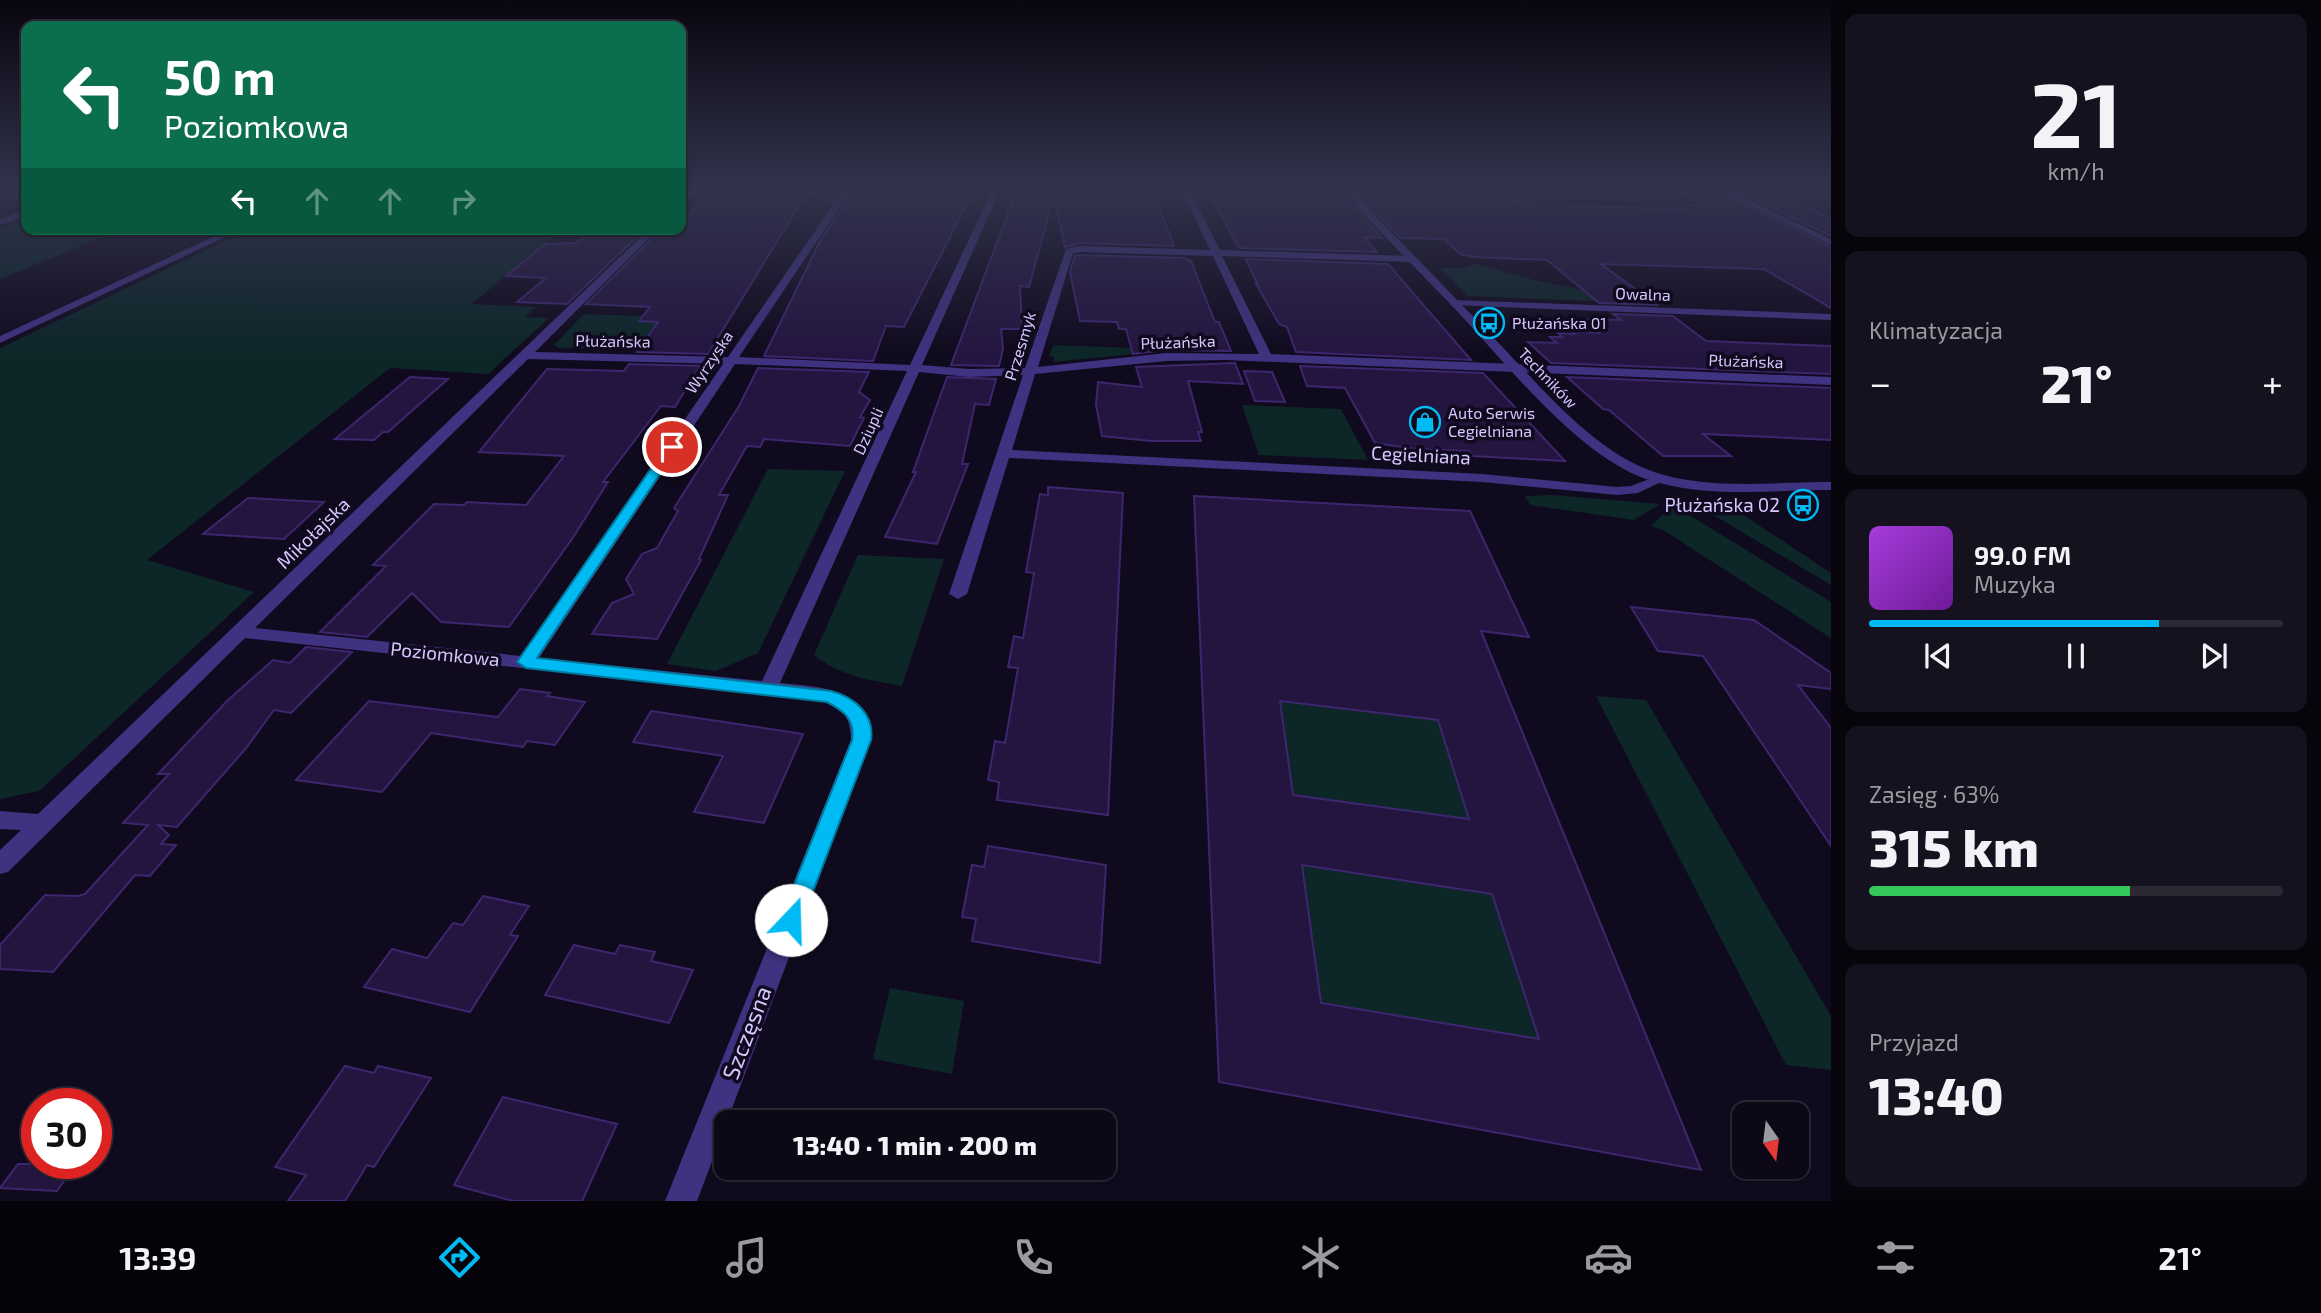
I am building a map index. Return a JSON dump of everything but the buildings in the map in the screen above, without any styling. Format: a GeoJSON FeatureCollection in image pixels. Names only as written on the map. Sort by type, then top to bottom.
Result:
{"type":"FeatureCollection","features":[{"type":"Feature","properties":{"kind":"street"},"geometry":{"type":"LineString","coordinates":[[0,340],[209,242]]}},
{"type":"Feature","properties":{"kind":"street","name":"Mikołajska"},"geometry":{"type":"LineString","coordinates":[[0,865],[641,242]]}},
{"type":"Feature","properties":{"kind":"street","name":"Wyrzyska"},"geometry":{"type":"LineString","coordinates":[[526,662],[812,242]]}},
{"type":"Feature","properties":{"kind":"street","name":"Dziupli"},"geometry":{"type":"LineString","coordinates":[[768,688],[973,242]]}},
{"type":"Feature","properties":{"kind":"street"},"geometry":{"type":"LineString","coordinates":[[1211,242],[1266,358]]}},
{"type":"Feature","properties":{"kind":"street","name":"Techników"},"geometry":{"type":"LineString","coordinates":[[1396,242],[1585,436],[1618,460],[1660,479]]}},
{"type":"Feature","properties":{"kind":"street","name":"Przesmyk"},"geometry":{"type":"LineString","coordinates":[[958,594],[1006,454],[1068,253],[1072,250],[1216,253]]}},
{"type":"Feature","properties":{"kind":"street"},"geometry":{"type":"LineString","coordinates":[[1216,253],[1412,259]]}},
{"type":"Feature","properties":{"kind":"street","name":"Owalna"},"geometry":{"type":"LineString","coordinates":[[1454,303],[1831,317]]}},
{"type":"Feature","properties":{"kind":"street","name":"Płużańska"},"geometry":{"type":"LineString","coordinates":[[527,355],[860,364],[969,373],[1030,371],[1178,356],[1831,381]]}},
{"type":"Feature","properties":{"kind":"street","name":"Cegielniana"},"geometry":{"type":"LineString","coordinates":[[1006,454],[1482,478],[1617,491],[1633,490],[1660,479],[1698,485],[1831,486]]}},
{"type":"Feature","properties":{"kind":"street","name":"Poziomkowa"},"geometry":{"type":"LineString","coordinates":[[242,632],[768,688],[831,696],[853,708]]}},
{"type":"Feature","properties":{"kind":"street","name":"Szczęsna"},"geometry":{"type":"LineString","coordinates":[[681,1201],[861,740],[863,729],[853,708]]}},
{"type":"Feature","properties":{"kind":"street"},"geometry":{"type":"LineString","coordinates":[[0,820],[43,823]]}},
{"type":"Feature","properties":{"kind":"green space"},"geometry":{"type":"Polygon","coordinates":[[[0,242],[90,242],[0,279],[0,242]]]}},
{"type":"Feature","properties":{"kind":"green space"},"geometry":{"type":"Polygon","coordinates":[[[223,242],[548,242],[471,304],[537,307],[525,317],[549,318],[488,374],[390,368],[147,560],[254,592],[39,791],[0,799],[0,348],[223,242]]]}},
{"type":"Feature","properties":{"kind":"green space"},"geometry":{"type":"Polygon","coordinates":[[[1475,264],[1542,282],[1628,298],[1636,303],[1468,296],[1439,268],[1463,268],[1475,264]]]}},
{"type":"Feature","properties":{"kind":"green space"},"geometry":{"type":"Polygon","coordinates":[[[584,314],[673,317],[649,350],[558,348],[554,345],[584,314]]]}},
{"type":"Feature","properties":{"kind":"green space"},"geometry":{"type":"Polygon","coordinates":[[[1053,345],[1164,351],[1053,362],[1054,357],[1049,356],[1053,345]]]}},
{"type":"Feature","properties":{"kind":"green space"},"geometry":{"type":"Polygon","coordinates":[[[1242,405],[1341,409],[1368,460],[1259,455],[1242,405]]]}},
{"type":"Feature","properties":{"kind":"green space"},"geometry":{"type":"Polygon","coordinates":[[[768,469],[845,471],[758,653],[716,671],[667,664],[768,469]]]}},
{"type":"Feature","properties":{"kind":"green space"},"geometry":{"type":"Polygon","coordinates":[[[1553,495],[1660,504],[1634,520],[1530,505],[1525,496],[1553,495]]]}},
{"type":"Feature","properties":{"kind":"green space"},"geometry":{"type":"Polygon","coordinates":[[[1695,504],[1727,504],[1831,573],[1831,585],[1695,504]]]}},
{"type":"Feature","properties":{"kind":"green space"},"geometry":{"type":"Polygon","coordinates":[[[1673,505],[1831,602],[1831,638],[1663,530],[1651,526],[1673,505]]]}},
{"type":"Feature","properties":{"kind":"green space"},"geometry":{"type":"Polygon","coordinates":[[[858,555],[944,559],[902,686],[845,672],[814,655],[858,555]]]}},
{"type":"Feature","properties":{"kind":"green space"},"geometry":{"type":"Polygon","coordinates":[[[1596,696],[1646,700],[1831,1016],[1831,1070],[1786,1065],[1596,696]]]}},
{"type":"Feature","properties":{"kind":"green space"},"geometry":{"type":"Polygon","coordinates":[[[1280,701],[1438,720],[1470,821],[1293,797],[1280,701]]]}},
{"type":"Feature","properties":{"kind":"green space"},"geometry":{"type":"Polygon","coordinates":[[[1302,863],[1491,891],[1539,1039],[1321,1003],[1302,863]]]}},
{"type":"Feature","properties":{"kind":"green space"},"geometry":{"type":"Polygon","coordinates":[[[890,988],[964,1001],[952,1074],[873,1059],[890,988]]]}},
{"type":"Feature","properties":{"kind":"place","name":"Płużańska 01"},"geometry":{"type":"Point","coordinates":[1489,323]}},
{"type":"Feature","properties":{"kind":"place","name":"Auto Serwis Cegielniana"},"geometry":{"type":"Point","coordinates":[1425,422]}},
{"type":"Feature","properties":{"kind":"place","name":"Płużańska 02"},"geometry":{"type":"Point","coordinates":[1803,505]}},
{"type":"Feature","properties":{"kind":"route"},"geometry":{"type":"LineString","coordinates":[[672,447],[526,662],[831,696],[845,701],[853,708],[863,729],[861,740],[791,920]]}}]}
